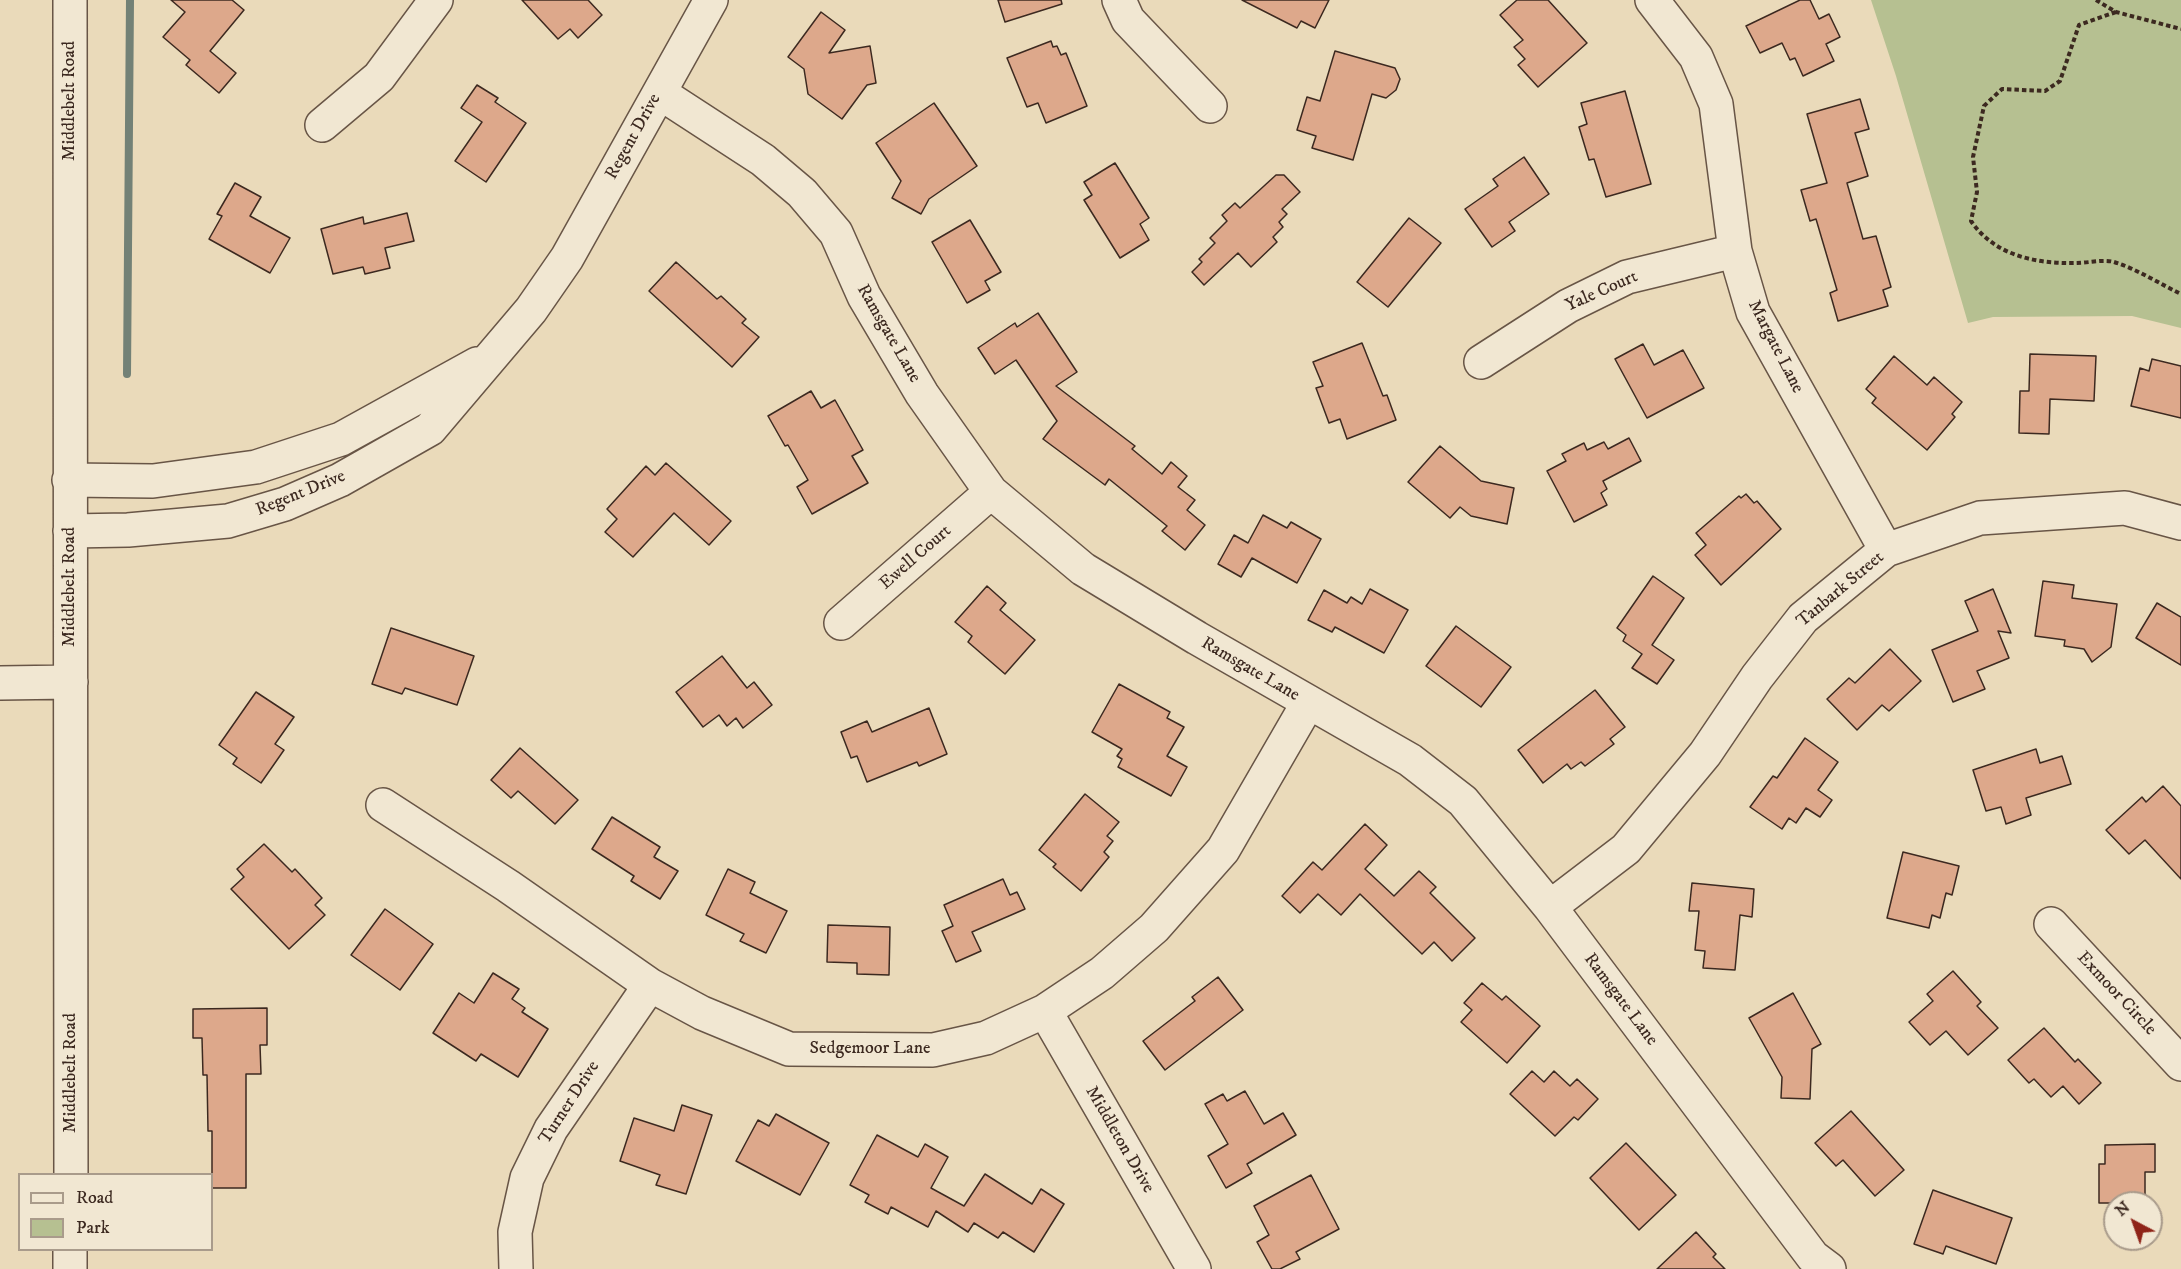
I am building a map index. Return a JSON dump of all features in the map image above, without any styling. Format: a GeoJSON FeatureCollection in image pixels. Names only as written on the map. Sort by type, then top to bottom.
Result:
{"type":"FeatureCollection","features":[{"type":"Feature","properties":{"kind":"street","name":"Middlebelt Road"},"geometry":{"type":"LineString","coordinates":[[70,0],[70,1173]]}},
{"type":"Feature","properties":{"kind":"street"},"geometry":{"type":"LineString","coordinates":[[322,125],[379,77],[436,0]]}},
{"type":"Feature","properties":{"kind":"street","name":"Regent Drive"},"geometry":{"type":"LineString","coordinates":[[70,531],[128,530],[228,521],[285,504],[378,460],[430,429],[531,310],[567,258],[711,0]]}},
{"type":"Feature","properties":{"kind":"street"},"geometry":{"type":"LineString","coordinates":[[1119,0],[1128,20],[1210,106]]}},
{"type":"Feature","properties":{"kind":"street","name":"Margate Lane"},"geometry":{"type":"LineString","coordinates":[[1652,0],[1696,57],[1716,104],[1735,251],[1753,312],[1886,550]]}},
{"type":"Feature","properties":{"kind":"street","name":"Ramsgate Lane"},"geometry":{"type":"LineString","coordinates":[[660,93],[763,160],[802,193],[836,233],[864,296],[922,394],[991,492],[1083,569],[1308,703],[1410,760],[1463,801],[1550,907],[1813,1257],[1828,1269]]}},
{"type":"Feature","properties":{"kind":"street","name":"Yale Court"},"geometry":{"type":"LineString","coordinates":[[1480,362],[1568,306],[1627,277],[1735,251]]}},
{"type":"Feature","properties":{"kind":"street","name":"Regent Drive"},"geometry":{"type":"LineString","coordinates":[[69,480],[153,481],[256,466],[341,439],[418,394],[489,358]]}},
{"type":"Feature","properties":{"kind":"street","name":"Ewell Court"},"geometry":{"type":"LineString","coordinates":[[842,623],[991,492]]}},
{"type":"Feature","properties":{"kind":"street","name":"Tanbark Street"},"geometry":{"type":"LineString","coordinates":[[1550,907],[1626,849],[1705,754],[1757,677],[1803,618],[1886,550],[1980,518],[2125,508],[2181,522]]}},
{"type":"Feature","properties":{"kind":"street"},"geometry":{"type":"LineString","coordinates":[[0,683],[70,682]]}},
{"type":"Feature","properties":{"kind":"street","name":"Sedgemoor Lane"},"geometry":{"type":"LineString","coordinates":[[382,805],[508,886],[650,985],[702,1013],[789,1049],[933,1050],[986,1038],[1045,1011],[1102,973],[1154,928],[1223,850],[1308,703]]}},
{"type":"Feature","properties":{"kind":"street","name":"Exmoor Circle"},"geometry":{"type":"LineString","coordinates":[[2051,924],[2181,1065]]}},
{"type":"Feature","properties":{"kind":"street","name":"Turner Drive"},"geometry":{"type":"LineString","coordinates":[[516,1269],[515,1232],[527,1178],[551,1128],[650,985]]}},
{"type":"Feature","properties":{"kind":"street","name":"Middleton Drive"},"geometry":{"type":"LineString","coordinates":[[1045,1011],[1194,1269]]}},
{"type":"Feature","properties":{"kind":"street"},"geometry":{"type":"LineString","coordinates":[[70,1251],[70,1269]]}},
{"type":"Feature","properties":{"kind":"path"},"geometry":{"type":"LineString","coordinates":[[2096,0],[2116,12],[2181,29]]}},
{"type":"Feature","properties":{"kind":"path"},"geometry":{"type":"LineString","coordinates":[[2116,12],[2079,25],[2060,81],[2045,91],[2002,89],[1984,106],[1973,157],[1977,192],[1971,221],[1981,236],[2001,250],[2032,259],[2074,263],[2112,261],[2181,294]]}},
{"type":"Feature","properties":{"kind":"green space"},"geometry":{"type":"Polygon","coordinates":[[[1871,0],[2181,0],[2181,328],[2132,316],[1993,317],[1968,323],[1896,76],[1871,0]]]}},
{"type":"Feature","properties":{"kind":"building"},"geometry":{"type":"Polygon","coordinates":[[[171,0],[232,0],[244,10],[210,51],[236,73],[219,93],[186,65],[190,60],[163,37],[185,12],[171,0]]]}},
{"type":"Feature","properties":{"kind":"building"},"geometry":{"type":"Polygon","coordinates":[[[522,0],[588,0],[602,15],[578,38],[570,29],[558,39],[522,0]]]}},
{"type":"Feature","properties":{"kind":"building"},"geometry":{"type":"Polygon","coordinates":[[[998,0],[1061,0],[1062,4],[1005,22],[998,0]]]}},
{"type":"Feature","properties":{"kind":"building"},"geometry":{"type":"Polygon","coordinates":[[[1242,0],[1329,0],[1315,28],[1301,21],[1297,28],[1242,0]]]}},
{"type":"Feature","properties":{"kind":"building"},"geometry":{"type":"Polygon","coordinates":[[[1517,0],[1548,0],[1587,43],[1538,87],[1518,65],[1525,59],[1514,47],[1523,40],[1500,15],[1517,0]]]}},
{"type":"Feature","properties":{"kind":"building"},"geometry":{"type":"Polygon","coordinates":[[[1800,0],[1810,0],[1819,19],[1829,14],[1840,37],[1826,44],[1834,61],[1803,76],[1795,58],[1790,60],[1782,43],[1760,53],[1746,26],[1800,0]]]}},
{"type":"Feature","properties":{"kind":"building"},"geometry":{"type":"Polygon","coordinates":[[[821,12],[845,30],[829,53],[870,46],[876,83],[867,85],[842,119],[808,94],[804,69],[788,57],[821,12]]]}},
{"type":"Feature","properties":{"kind":"building"},"geometry":{"type":"Polygon","coordinates":[[[1051,41],[1053,47],[1057,46],[1061,55],[1066,53],[1087,106],[1046,123],[1038,103],[1027,107],[1007,58],[1051,41]]]}},
{"type":"Feature","properties":{"kind":"building"},"geometry":{"type":"Polygon","coordinates":[[[1335,51],[1395,68],[1400,79],[1396,90],[1386,98],[1372,94],[1353,160],[1312,148],[1316,136],[1297,130],[1307,97],[1320,101],[1335,51]]]}},
{"type":"Feature","properties":{"kind":"building"},"geometry":{"type":"Polygon","coordinates":[[[477,85],[498,98],[495,102],[526,123],[486,182],[455,161],[482,122],[461,108],[477,85]]]}},
{"type":"Feature","properties":{"kind":"building"},"geometry":{"type":"Polygon","coordinates":[[[1625,91],[1651,184],[1606,197],[1594,159],[1589,160],[1579,127],[1587,124],[1581,103],[1625,91]]]}},
{"type":"Feature","properties":{"kind":"building"},"geometry":{"type":"Polygon","coordinates":[[[1860,99],[1869,129],[1855,133],[1868,176],[1847,183],[1863,239],[1876,236],[1891,287],[1883,290],[1888,306],[1838,321],[1830,293],[1837,290],[1816,219],[1810,221],[1801,190],[1827,183],[1807,114],[1860,99]]]}},
{"type":"Feature","properties":{"kind":"building"},"geometry":{"type":"Polygon","coordinates":[[[934,103],[977,166],[929,199],[921,214],[892,198],[901,181],[876,143],[934,103]]]}},
{"type":"Feature","properties":{"kind":"building"},"geometry":{"type":"Polygon","coordinates":[[[1524,157],[1549,194],[1509,222],[1515,231],[1492,247],[1465,209],[1498,186],[1493,179],[1524,157]]]}},
{"type":"Feature","properties":{"kind":"building"},"geometry":{"type":"Polygon","coordinates":[[[1115,163],[1149,218],[1140,224],[1149,240],[1120,258],[1084,200],[1092,195],[1084,182],[1115,163]]]}},
{"type":"Feature","properties":{"kind":"building"},"geometry":{"type":"Polygon","coordinates":[[[1276,175],[1284,175],[1300,192],[1282,209],[1287,214],[1279,222],[1283,227],[1273,237],[1277,242],[1251,267],[1238,253],[1204,285],[1192,272],[1202,262],[1199,259],[1215,243],[1210,238],[1227,221],[1222,215],[1235,203],[1240,208],[1276,175]]]}},
{"type":"Feature","properties":{"kind":"building"},"geometry":{"type":"Polygon","coordinates":[[[235,183],[261,197],[250,216],[290,238],[270,273],[209,239],[222,216],[217,214],[235,183]]]}},
{"type":"Feature","properties":{"kind":"building"},"geometry":{"type":"Polygon","coordinates":[[[407,213],[414,241],[385,248],[390,268],[365,274],[363,267],[333,274],[321,229],[363,217],[364,224],[407,213]]]}},
{"type":"Feature","properties":{"kind":"building"},"geometry":{"type":"Polygon","coordinates":[[[1409,218],[1441,243],[1388,307],[1357,282],[1409,218]]]}},
{"type":"Feature","properties":{"kind":"building"},"geometry":{"type":"Polygon","coordinates":[[[970,220],[1001,272],[985,281],[990,290],[967,303],[932,242],[970,220]]]}},
{"type":"Feature","properties":{"kind":"building"},"geometry":{"type":"Polygon","coordinates":[[[676,262],[717,299],[721,296],[746,319],[742,323],[759,337],[732,367],[649,291],[676,262]]]}},
{"type":"Feature","properties":{"kind":"building"},"geometry":{"type":"Polygon","coordinates":[[[1038,313],[1077,372],[1056,386],[1135,446],[1132,449],[1162,474],[1171,462],[1187,476],[1178,487],[1195,500],[1187,510],[1205,525],[1185,550],[1162,531],[1167,526],[1109,479],[1105,485],[1043,439],[1057,421],[1016,360],[995,374],[978,348],[1015,323],[1017,327],[1038,313]]]}},
{"type":"Feature","properties":{"kind":"building"},"geometry":{"type":"Polygon","coordinates":[[[1362,343],[1383,396],[1387,395],[1396,420],[1347,439],[1340,419],[1329,423],[1316,388],[1323,386],[1313,362],[1362,343]]]}},
{"type":"Feature","properties":{"kind":"building"},"geometry":{"type":"Polygon","coordinates":[[[1643,344],[1654,365],[1683,350],[1704,388],[1647,418],[1615,359],[1643,344]]]}},
{"type":"Feature","properties":{"kind":"building"},"geometry":{"type":"Polygon","coordinates":[[[2030,354],[2096,356],[2094,401],[2050,399],[2049,434],[2019,433],[2020,391],[2029,391],[2030,354]]]}},
{"type":"Feature","properties":{"kind":"building"},"geometry":{"type":"Polygon","coordinates":[[[1894,356],[1927,385],[1934,377],[1962,402],[1952,414],[1955,417],[1927,450],[1872,403],[1876,398],[1866,389],[1894,356]]]}},
{"type":"Feature","properties":{"kind":"building"},"geometry":{"type":"Polygon","coordinates":[[[2152,359],[2181,366],[2181,418],[2131,406],[2140,368],[2149,371],[2152,359]]]}},
{"type":"Feature","properties":{"kind":"building"},"geometry":{"type":"Polygon","coordinates":[[[811,391],[821,408],[835,400],[863,450],[852,456],[868,483],[812,514],[797,487],[808,480],[768,416],[811,391]]]}},
{"type":"Feature","properties":{"kind":"building"},"geometry":{"type":"Polygon","coordinates":[[[1629,438],[1641,461],[1603,481],[1607,489],[1601,493],[1607,505],[1574,522],[1547,471],[1566,461],[1562,454],[1584,443],[1587,450],[1604,442],[1608,449],[1629,438]]]}},
{"type":"Feature","properties":{"kind":"building"},"geometry":{"type":"Polygon","coordinates":[[[1440,446],[1481,481],[1514,488],[1507,524],[1471,516],[1460,507],[1450,518],[1408,482],[1440,446]]]}},
{"type":"Feature","properties":{"kind":"building"},"geometry":{"type":"Polygon","coordinates":[[[666,463],[731,521],[709,545],[674,513],[633,557],[605,532],[617,519],[607,509],[646,466],[655,475],[666,463]]]}},
{"type":"Feature","properties":{"kind":"building"},"geometry":{"type":"Polygon","coordinates":[[[1746,494],[1754,503],[1757,501],[1781,529],[1721,585],[1695,555],[1706,545],[1696,533],[1739,496],[1741,498],[1746,494]]]}},
{"type":"Feature","properties":{"kind":"building"},"geometry":{"type":"Polygon","coordinates":[[[1263,515],[1287,528],[1291,522],[1321,539],[1297,583],[1252,558],[1241,577],[1218,564],[1234,535],[1248,543],[1263,515]]]}},
{"type":"Feature","properties":{"kind":"building"},"geometry":{"type":"Polygon","coordinates":[[[1653,576],[1684,598],[1652,645],[1674,660],[1657,684],[1632,668],[1642,654],[1623,641],[1626,635],[1617,628],[1653,576]]]}},
{"type":"Feature","properties":{"kind":"building"},"geometry":{"type":"Polygon","coordinates":[[[2043,581],[2074,585],[2072,598],[2117,604],[2111,647],[2092,662],[2084,649],[2064,646],[2065,640],[2035,636],[2043,581]]]}},
{"type":"Feature","properties":{"kind":"building"},"geometry":{"type":"Polygon","coordinates":[[[987,586],[1006,603],[1000,610],[1035,640],[1005,674],[968,642],[972,636],[955,622],[987,586]]]}},
{"type":"Feature","properties":{"kind":"building"},"geometry":{"type":"Polygon","coordinates":[[[1370,589],[1408,610],[1384,653],[1335,627],[1332,632],[1308,620],[1324,590],[1347,603],[1351,597],[1362,604],[1370,589]]]}},
{"type":"Feature","properties":{"kind":"building"},"geometry":{"type":"Polygon","coordinates":[[[1993,589],[2011,633],[1998,631],[2009,658],[1977,671],[1985,689],[1953,702],[1932,650],[1978,631],[1965,601],[1993,589]]]}},
{"type":"Feature","properties":{"kind":"building"},"geometry":{"type":"Polygon","coordinates":[[[2157,603],[2181,617],[2181,665],[2136,638],[2157,603]]]}},
{"type":"Feature","properties":{"kind":"building"},"geometry":{"type":"Polygon","coordinates":[[[1456,626],[1511,667],[1481,707],[1426,666],[1456,626]]]}},
{"type":"Feature","properties":{"kind":"building"},"geometry":{"type":"Polygon","coordinates":[[[391,628],[474,656],[457,705],[405,688],[402,694],[372,684],[391,628]]]}},
{"type":"Feature","properties":{"kind":"building"},"geometry":{"type":"Polygon","coordinates":[[[1890,649],[1921,681],[1889,711],[1882,705],[1857,730],[1827,699],[1849,678],[1855,683],[1890,649]]]}},
{"type":"Feature","properties":{"kind":"building"},"geometry":{"type":"Polygon","coordinates":[[[722,656],[747,688],[754,682],[772,705],[743,728],[736,718],[727,726],[719,715],[703,727],[676,692],[722,656]]]}},
{"type":"Feature","properties":{"kind":"building"},"geometry":{"type":"Polygon","coordinates":[[[1119,684],[1170,712],[1167,718],[1184,727],[1167,756],[1187,767],[1171,796],[1118,767],[1122,759],[1117,756],[1122,749],[1092,732],[1119,684]]]}},
{"type":"Feature","properties":{"kind":"building"},"geometry":{"type":"Polygon","coordinates":[[[1595,690],[1625,727],[1610,739],[1614,744],[1585,766],[1581,762],[1571,769],[1567,764],[1543,783],[1518,750],[1595,690]]]}},
{"type":"Feature","properties":{"kind":"building"},"geometry":{"type":"Polygon","coordinates":[[[256,692],[294,717],[275,744],[284,750],[261,783],[233,764],[237,758],[219,745],[256,692]]]}},
{"type":"Feature","properties":{"kind":"building"},"geometry":{"type":"Polygon","coordinates":[[[929,708],[947,754],[919,766],[917,762],[867,782],[857,756],[851,758],[841,732],[867,721],[872,732],[929,708]]]}},
{"type":"Feature","properties":{"kind":"building"},"geometry":{"type":"Polygon","coordinates":[[[1805,738],[1838,762],[1818,790],[1832,800],[1820,817],[1806,808],[1796,823],[1789,818],[1782,829],[1750,807],[1773,776],[1777,778],[1805,738]]]}},
{"type":"Feature","properties":{"kind":"building"},"geometry":{"type":"Polygon","coordinates":[[[520,748],[578,800],[555,824],[518,791],[511,798],[491,780],[520,748]]]}},
{"type":"Feature","properties":{"kind":"building"},"geometry":{"type":"Polygon","coordinates":[[[2036,749],[2040,763],[2062,756],[2071,784],[2026,798],[2031,815],[2006,824],[2001,807],[1986,811],[1973,770],[2036,749]]]}},
{"type":"Feature","properties":{"kind":"building"},"geometry":{"type":"Polygon","coordinates":[[[2163,786],[2181,806],[2181,879],[2145,840],[2129,854],[2106,830],[2142,797],[2146,802],[2163,786]]]}},
{"type":"Feature","properties":{"kind":"building"},"geometry":{"type":"Polygon","coordinates":[[[1085,794],[1119,822],[1107,836],[1113,841],[1104,852],[1109,857],[1081,891],[1053,867],[1056,864],[1039,850],[1085,794]]]}},
{"type":"Feature","properties":{"kind":"building"},"geometry":{"type":"Polygon","coordinates":[[[612,817],[660,847],[654,857],[678,871],[660,899],[631,881],[634,876],[592,849],[612,817]]]}},
{"type":"Feature","properties":{"kind":"building"},"geometry":{"type":"Polygon","coordinates":[[[1365,824],[1387,845],[1365,869],[1394,896],[1419,871],[1436,887],[1430,893],[1475,938],[1452,961],[1434,942],[1422,954],[1360,894],[1341,915],[1318,894],[1300,913],[1282,896],[1313,862],[1322,870],[1365,824]]]}},
{"type":"Feature","properties":{"kind":"building"},"geometry":{"type":"Polygon","coordinates":[[[264,844],[292,872],[295,869],[322,898],[315,905],[325,915],[289,949],[231,889],[244,877],[237,869],[264,844]]]}},
{"type":"Feature","properties":{"kind":"building"},"geometry":{"type":"Polygon","coordinates":[[[1903,852],[1959,866],[1952,895],[1946,893],[1940,918],[1932,915],[1929,928],[1887,918],[1903,852]]]}},
{"type":"Feature","properties":{"kind":"building"},"geometry":{"type":"Polygon","coordinates":[[[728,869],[755,882],[750,893],[787,911],[766,953],[740,941],[744,934],[706,915],[728,869]]]}},
{"type":"Feature","properties":{"kind":"building"},"geometry":{"type":"Polygon","coordinates":[[[1003,879],[1010,895],[1017,892],[1025,909],[972,932],[981,951],[956,962],[942,931],[953,926],[944,905],[1003,879]]]}},
{"type":"Feature","properties":{"kind":"building"},"geometry":{"type":"Polygon","coordinates":[[[1692,883],[1754,889],[1752,917],[1740,915],[1735,970],[1703,968],[1705,951],[1695,950],[1699,911],[1689,911],[1692,883]]]}},
{"type":"Feature","properties":{"kind":"building"},"geometry":{"type":"Polygon","coordinates":[[[385,909],[433,944],[400,990],[351,955],[385,909]]]}},
{"type":"Feature","properties":{"kind":"building"},"geometry":{"type":"Polygon","coordinates":[[[828,925],[890,927],[889,975],[857,974],[857,963],[827,962],[828,925]]]}},
{"type":"Feature","properties":{"kind":"building"},"geometry":{"type":"Polygon","coordinates":[[[1953,971],[1981,1002],[1977,1006],[1998,1028],[1968,1055],[1946,1031],[1930,1045],[1909,1022],[1933,1001],[1927,994],[1953,971]]]}},
{"type":"Feature","properties":{"kind":"building"},"geometry":{"type":"Polygon","coordinates":[[[493,973],[519,989],[512,999],[525,1008],[522,1012],[548,1029],[518,1077],[481,1054],[476,1061],[433,1033],[459,993],[474,1003],[493,973]]]}},
{"type":"Feature","properties":{"kind":"building"},"geometry":{"type":"Polygon","coordinates":[[[1218,977],[1243,1010],[1165,1070],[1143,1041],[1195,1001],[1192,997],[1218,977]]]}},
{"type":"Feature","properties":{"kind":"building"},"geometry":{"type":"Polygon","coordinates":[[[1482,983],[1502,1000],[1506,996],[1540,1026],[1507,1063],[1461,1022],[1472,1010],[1464,1003],[1482,983]]]}},
{"type":"Feature","properties":{"kind":"building"},"geometry":{"type":"Polygon","coordinates":[[[1793,993],[1821,1044],[1812,1049],[1810,1099],[1781,1098],[1782,1077],[1749,1018],[1793,993]]]}},
{"type":"Feature","properties":{"kind":"building"},"geometry":{"type":"Polygon","coordinates":[[[267,1008],[267,1045],[260,1045],[261,1074],[246,1074],[246,1188],[213,1188],[212,1131],[208,1131],[207,1075],[203,1075],[202,1038],[193,1038],[193,1009],[267,1008]]]}},
{"type":"Feature","properties":{"kind":"building"},"geometry":{"type":"Polygon","coordinates":[[[2044,1028],[2075,1062],[2078,1059],[2101,1083],[2079,1104],[2063,1086],[2051,1097],[2034,1079],[2029,1083],[2008,1060],[2044,1028]]]}},
{"type":"Feature","properties":{"kind":"building"},"geometry":{"type":"Polygon","coordinates":[[[1532,1071],[1544,1082],[1554,1071],[1570,1086],[1577,1079],[1598,1099],[1578,1120],[1574,1117],[1555,1136],[1510,1094],[1532,1071]]]}},
{"type":"Feature","properties":{"kind":"building"},"geometry":{"type":"Polygon","coordinates":[[[1245,1091],[1264,1124],[1283,1113],[1296,1135],[1247,1164],[1252,1173],[1226,1188],[1208,1156],[1228,1144],[1205,1104],[1223,1094],[1227,1101],[1245,1091]]]}},
{"type":"Feature","properties":{"kind":"building"},"geometry":{"type":"Polygon","coordinates":[[[682,1105],[712,1115],[686,1194],[656,1185],[660,1175],[620,1161],[634,1118],[674,1131],[682,1105]]]}},
{"type":"Feature","properties":{"kind":"building"},"geometry":{"type":"Polygon","coordinates":[[[1851,1111],[1904,1170],[1875,1196],[1843,1160],[1836,1166],[1815,1143],[1851,1111]]]}},
{"type":"Feature","properties":{"kind":"building"},"geometry":{"type":"Polygon","coordinates":[[[776,1114],[829,1143],[800,1195],[736,1161],[758,1120],[769,1126],[776,1114]]]}},
{"type":"Feature","properties":{"kind":"building"},"geometry":{"type":"Polygon","coordinates":[[[877,1135],[918,1157],[925,1144],[948,1157],[931,1188],[964,1206],[985,1174],[1032,1204],[1041,1189],[1064,1204],[1034,1252],[1003,1232],[998,1238],[974,1223],[968,1232],[936,1211],[928,1227],[891,1207],[888,1214],[865,1202],[869,1195],[850,1185],[877,1135]]]}},
{"type":"Feature","properties":{"kind":"building"},"geometry":{"type":"Polygon","coordinates":[[[1626,1143],[1676,1195],[1639,1230],[1590,1178],[1626,1143]]]}},
{"type":"Feature","properties":{"kind":"building"},"geometry":{"type":"Polygon","coordinates":[[[2155,1144],[2155,1172],[2145,1172],[2145,1191],[2103,1191],[2103,1203],[2099,1203],[2099,1164],[2105,1164],[2105,1145],[2155,1144]]]}},
{"type":"Feature","properties":{"kind":"building"},"geometry":{"type":"Polygon","coordinates":[[[1311,1175],[1339,1229],[1296,1252],[1300,1259],[1280,1269],[1272,1269],[1257,1242],[1269,1235],[1254,1206],[1311,1175]]]}},
{"type":"Feature","properties":{"kind":"building"},"geometry":{"type":"Polygon","coordinates":[[[1933,1190],[2012,1218],[1996,1264],[1946,1246],[1943,1254],[1914,1244],[1933,1190]]]}},
{"type":"Feature","properties":{"kind":"building"},"geometry":{"type":"Polygon","coordinates":[[[1696,1232],[1716,1254],[1713,1257],[1725,1269],[1657,1269],[1696,1232]]]}},
{"type":"Feature","properties":{"kind":"waterway"},"geometry":{"type":"LineString","coordinates":[[127,374],[130,0]]}}]}
